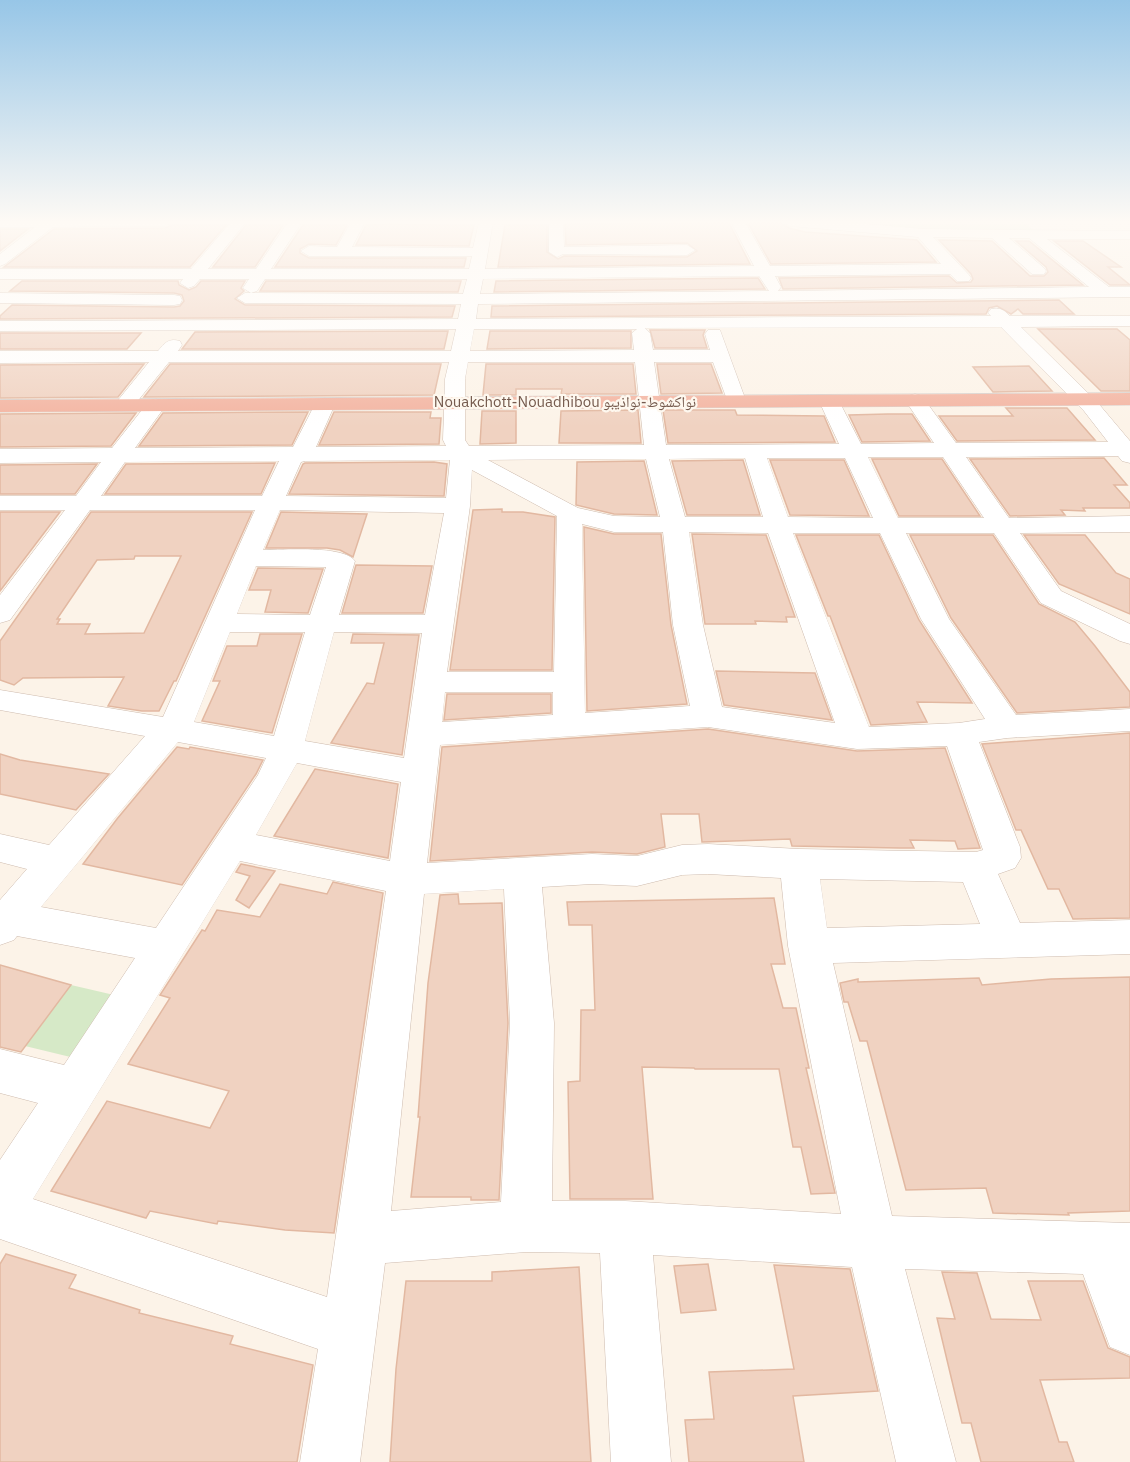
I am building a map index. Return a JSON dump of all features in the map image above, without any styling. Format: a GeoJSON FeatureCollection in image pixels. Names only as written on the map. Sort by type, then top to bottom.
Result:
{"type":"FeatureCollection","features":[{"type":"Feature","properties":{"kind":"highway","name":"Nouakchott-Nouadhibou نواكشوط-نواذيبو"},"geometry":{"type":"LineString","coordinates":[[0,406],[1130,399]]}},
{"type":"Feature","properties":{"kind":"street"},"geometry":{"type":"LineString","coordinates":[[148,326],[182,290]]}},
{"type":"Feature","properties":{"kind":"street"},"geometry":{"type":"LineString","coordinates":[[226,325],[250,290]]}},
{"type":"Feature","properties":{"kind":"street"},"geometry":{"type":"LineString","coordinates":[[330,1462],[362,1239],[383,1059],[422,773],[424,735],[438,624],[458,506],[462,455],[454,440],[453,403],[473,290]]}},
{"type":"Feature","properties":{"kind":"street"},"geometry":{"type":"LineString","coordinates":[[634,290],[656,453],[675,525],[688,625],[708,716]]}},
{"type":"Feature","properties":{"kind":"street"},"geometry":{"type":"LineString","coordinates":[[775,290],[790,321]]}},
{"type":"Feature","properties":{"kind":"street"},"geometry":{"type":"LineString","coordinates":[[845,290],[865,320]]}},
{"type":"Feature","properties":{"kind":"street"},"geometry":{"type":"LineString","coordinates":[[975,290],[1083,399],[1128,451]]}},
{"type":"Feature","properties":{"kind":"street"},"geometry":{"type":"LineString","coordinates":[[1036,290],[1039,293]]}},
{"type":"Feature","properties":{"kind":"street"},"geometry":{"type":"LineString","coordinates":[[245,298],[471,299],[1130,292]]}},
{"type":"Feature","properties":{"kind":"street"},"geometry":{"type":"LineString","coordinates":[[0,298],[174,300]]}},
{"type":"Feature","properties":{"kind":"street"},"geometry":{"type":"LineString","coordinates":[[0,326],[865,320],[1130,321]]}},
{"type":"Feature","properties":{"kind":"street"},"geometry":{"type":"LineString","coordinates":[[710,321],[736,401]]}},
{"type":"Feature","properties":{"kind":"street"},"geometry":{"type":"LineString","coordinates":[[125,404],[189,325]]}},
{"type":"Feature","properties":{"kind":"street"},"geometry":{"type":"LineString","coordinates":[[0,357],[722,356]]}},
{"type":"Feature","properties":{"kind":"street"},"geometry":{"type":"LineString","coordinates":[[915,400],[1051,597],[1127,637]]}},
{"type":"Feature","properties":{"kind":"street"},"geometry":{"type":"LineString","coordinates":[[830,401],[935,619],[1007,727]]}},
{"type":"Feature","properties":{"kind":"street"},"geometry":{"type":"LineString","coordinates":[[5,923],[171,728],[185,708],[271,503],[325,404]]}},
{"type":"Feature","properties":{"kind":"street"},"geometry":{"type":"LineString","coordinates":[[0,614],[84,502],[116,454],[156,405]]}},
{"type":"Feature","properties":{"kind":"street"},"geometry":{"type":"LineString","coordinates":[[0,456],[462,455],[948,449],[1128,451]]}},
{"type":"Feature","properties":{"kind":"street"},"geometry":{"type":"LineString","coordinates":[[754,452],[778,526],[856,738]]}},
{"type":"Feature","properties":{"kind":"street"},"geometry":{"type":"LineString","coordinates":[[462,455],[569,513],[614,524],[778,526],[1130,524]]}},
{"type":"Feature","properties":{"kind":"street"},"geometry":{"type":"LineString","coordinates":[[0,503],[458,506]]}},
{"type":"Feature","properties":{"kind":"street"},"geometry":{"type":"LineString","coordinates":[[569,513],[569,726]]}},
{"type":"Feature","properties":{"kind":"street"},"geometry":{"type":"LineString","coordinates":[[0,1205],[232,845],[273,779],[286,751],[331,591],[342,561],[337,559],[247,558]]}},
{"type":"Feature","properties":{"kind":"street"},"geometry":{"type":"LineString","coordinates":[[220,623],[438,624]]}},
{"type":"Feature","properties":{"kind":"street"},"geometry":{"type":"LineString","coordinates":[[431,682],[569,682]]}},
{"type":"Feature","properties":{"kind":"street"},"geometry":{"type":"LineString","coordinates":[[0,700],[422,773]]}},
{"type":"Feature","properties":{"kind":"street"},"geometry":{"type":"LineString","coordinates":[[424,735],[708,716],[856,738],[959,734],[1007,727],[1130,720]]}},
{"type":"Feature","properties":{"kind":"street"},"geometry":{"type":"LineString","coordinates":[[232,845],[407,880],[522,875],[592,869],[637,871],[682,860],[708,859],[799,864],[976,867],[1002,858],[1001,847],[959,734]]}},
{"type":"Feature","properties":{"kind":"street"},"geometry":{"type":"LineString","coordinates":[[0,848],[57,862]]}},
{"type":"Feature","properties":{"kind":"street"},"geometry":{"type":"LineString","coordinates":[[799,864],[809,946],[872,1242],[926,1462]]}},
{"type":"Feature","properties":{"kind":"street"},"geometry":{"type":"LineString","coordinates":[[976,867],[1007,940]]}},
{"type":"Feature","properties":{"kind":"street"},"geometry":{"type":"LineString","coordinates":[[522,875],[532,1023],[526,1226]]}},
{"type":"Feature","properties":{"kind":"street"},"geometry":{"type":"LineString","coordinates":[[5,923],[167,947]]}},
{"type":"Feature","properties":{"kind":"street"},"geometry":{"type":"LineString","coordinates":[[809,946],[1130,937]]}},
{"type":"Feature","properties":{"kind":"street"},"geometry":{"type":"LineString","coordinates":[[0,1071],[74,1090]]}},
{"type":"Feature","properties":{"kind":"street"},"geometry":{"type":"LineString","coordinates":[[0,1213],[349,1332]]}},
{"type":"Feature","properties":{"kind":"street"},"geometry":{"type":"LineString","coordinates":[[362,1239],[526,1226],[625,1227],[872,1242],[1114,1249],[1130,1327]]}},
{"type":"Feature","properties":{"kind":"street"},"geometry":{"type":"LineString","coordinates":[[625,1227],[641,1462]]}},
{"type":"Feature","properties":{"kind":"green space"},"geometry":{"type":"Polygon","coordinates":[[[71,985],[127,998],[87,1061],[25,1046],[71,985]]]}},
{"type":"Feature","properties":{"kind":"building"},"geometry":{"type":"Polygon","coordinates":[[[243,290],[235,299],[245,305],[455,306],[452,317],[0,319],[0,316],[12,305],[174,307],[180,306],[184,301],[182,295],[174,293],[10,291],[243,290]]]}},
{"type":"Feature","properties":{"kind":"building"},"geometry":{"type":"Polygon","coordinates":[[[260,290],[458,290],[458,292],[260,290]]]}},
{"type":"Feature","properties":{"kind":"building"},"geometry":{"type":"Polygon","coordinates":[[[494,290],[654,290],[494,292],[494,290]]]}},
{"type":"Feature","properties":{"kind":"building"},"geometry":{"type":"Polygon","coordinates":[[[1059,300],[1074,314],[1023,314],[1018,309],[1011,314],[997,306],[989,308],[986,314],[491,317],[492,306],[1059,300]]]}},
{"type":"Feature","properties":{"kind":"building"},"geometry":{"type":"Polygon","coordinates":[[[1038,329],[1117,329],[1130,340],[1130,391],[1101,391],[1038,329]]]}},
{"type":"Feature","properties":{"kind":"building"},"geometry":{"type":"Polygon","coordinates":[[[650,330],[705,330],[703,335],[707,348],[655,348],[650,330]]]}},
{"type":"Feature","properties":{"kind":"building"},"geometry":{"type":"Polygon","coordinates":[[[448,331],[444,349],[182,349],[195,332],[448,331]]]}},
{"type":"Feature","properties":{"kind":"building"},"geometry":{"type":"Polygon","coordinates":[[[490,331],[631,331],[631,348],[487,349],[490,331]]]}},
{"type":"Feature","properties":{"kind":"building"},"geometry":{"type":"Polygon","coordinates":[[[0,333],[141,333],[127,349],[0,349],[0,333]]]}},
{"type":"Feature","properties":{"kind":"building"},"geometry":{"type":"Polygon","coordinates":[[[144,364],[118,397],[0,398],[0,365],[144,364]]]}},
{"type":"Feature","properties":{"kind":"building"},"geometry":{"type":"Polygon","coordinates":[[[170,364],[441,364],[434,395],[144,397],[170,364]]]}},
{"type":"Feature","properties":{"kind":"building"},"geometry":{"type":"Polygon","coordinates":[[[486,364],[633,364],[636,394],[561,394],[562,389],[516,389],[516,395],[483,395],[486,364]]]}},
{"type":"Feature","properties":{"kind":"building"},"geometry":{"type":"Polygon","coordinates":[[[657,364],[711,364],[722,393],[661,394],[657,364]]]}},
{"type":"Feature","properties":{"kind":"building"},"geometry":{"type":"Polygon","coordinates":[[[1029,366],[1052,391],[993,392],[973,367],[1029,366]]]}},
{"type":"Feature","properties":{"kind":"building"},"geometry":{"type":"Polygon","coordinates":[[[1006,408],[1067,408],[1095,440],[957,441],[939,416],[1013,416],[1006,408]]]}},
{"type":"Feature","properties":{"kind":"building"},"geometry":{"type":"Polygon","coordinates":[[[638,410],[641,443],[559,443],[561,411],[638,410]]]}},
{"type":"Feature","properties":{"kind":"building"},"geometry":{"type":"Polygon","coordinates":[[[663,410],[735,410],[737,415],[824,416],[835,442],[668,443],[663,410]]]}},
{"type":"Feature","properties":{"kind":"building"},"geometry":{"type":"Polygon","coordinates":[[[482,411],[516,411],[516,443],[480,444],[482,411]]]}},
{"type":"Feature","properties":{"kind":"building"},"geometry":{"type":"Polygon","coordinates":[[[308,412],[292,445],[139,446],[163,413],[308,412]]]}},
{"type":"Feature","properties":{"kind":"building"},"geometry":{"type":"Polygon","coordinates":[[[334,412],[431,412],[430,418],[441,418],[439,444],[319,445],[334,412]]]}},
{"type":"Feature","properties":{"kind":"building"},"geometry":{"type":"Polygon","coordinates":[[[136,413],[111,446],[0,447],[0,414],[136,413]]]}},
{"type":"Feature","properties":{"kind":"building"},"geometry":{"type":"Polygon","coordinates":[[[912,414],[930,441],[862,442],[849,415],[912,414]]]}},
{"type":"Feature","properties":{"kind":"building"},"geometry":{"type":"Polygon","coordinates":[[[1104,458],[1127,485],[1114,485],[1130,503],[1130,508],[1083,508],[1085,511],[1061,510],[1065,515],[1010,516],[970,459],[1104,458]]]}},
{"type":"Feature","properties":{"kind":"building"},"geometry":{"type":"Polygon","coordinates":[[[872,459],[942,459],[980,516],[899,516],[872,459]]]}},
{"type":"Feature","properties":{"kind":"building"},"geometry":{"type":"Polygon","coordinates":[[[743,460],[760,515],[687,515],[672,461],[743,460]]]}},
{"type":"Feature","properties":{"kind":"building"},"geometry":{"type":"Polygon","coordinates":[[[770,460],[844,460],[869,516],[790,515],[770,460]]]}},
{"type":"Feature","properties":{"kind":"building"},"geometry":{"type":"Polygon","coordinates":[[[644,461],[657,515],[614,514],[576,505],[577,462],[644,461]]]}},
{"type":"Feature","properties":{"kind":"building"},"geometry":{"type":"Polygon","coordinates":[[[434,462],[447,464],[444,496],[289,494],[305,463],[434,462]]]}},
{"type":"Feature","properties":{"kind":"building"},"geometry":{"type":"Polygon","coordinates":[[[275,463],[261,494],[105,494],[126,464],[275,463]]]}},
{"type":"Feature","properties":{"kind":"building"},"geometry":{"type":"Polygon","coordinates":[[[97,464],[75,494],[0,494],[0,465],[97,464]]]}},
{"type":"Feature","properties":{"kind":"building"},"geometry":{"type":"Polygon","coordinates":[[[502,509],[502,512],[523,512],[555,517],[552,670],[450,670],[473,510],[502,509]]]}},
{"type":"Feature","properties":{"kind":"building"},"geometry":{"type":"Polygon","coordinates":[[[0,512],[60,512],[0,591],[0,512]]]}},
{"type":"Feature","properties":{"kind":"building"},"geometry":{"type":"Polygon","coordinates":[[[91,512],[252,512],[176,681],[159,711],[108,706],[124,677],[23,678],[14,685],[0,680],[0,641],[91,512]],[[135,556],[134,559],[97,560],[57,619],[60,619],[57,624],[90,624],[85,634],[144,633],[181,556],[135,556]]]}},
{"type":"Feature","properties":{"kind":"building"},"geometry":{"type":"Polygon","coordinates":[[[281,512],[367,514],[353,557],[340,550],[327,548],[266,548],[281,512]]]}},
{"type":"Feature","properties":{"kind":"building"},"geometry":{"type":"Polygon","coordinates":[[[584,527],[614,534],[661,534],[671,625],[687,704],[587,711],[584,527]]]}},
{"type":"Feature","properties":{"kind":"building"},"geometry":{"type":"Polygon","coordinates":[[[692,534],[766,535],[795,617],[786,617],[787,622],[705,624],[692,534]]]}},
{"type":"Feature","properties":{"kind":"building"},"geometry":{"type":"Polygon","coordinates":[[[796,535],[879,535],[919,620],[972,703],[917,702],[927,722],[871,725],[830,616],[828,616],[796,535]]]}},
{"type":"Feature","properties":{"kind":"building"},"geometry":{"type":"Polygon","coordinates":[[[910,535],[993,535],[1039,604],[1075,622],[1095,646],[1130,692],[1130,707],[1017,713],[951,618],[910,535]]]}},
{"type":"Feature","properties":{"kind":"building"},"geometry":{"type":"Polygon","coordinates":[[[1024,535],[1085,535],[1116,573],[1130,579],[1130,614],[1059,584],[1024,535]]]}},
{"type":"Feature","properties":{"kind":"building"},"geometry":{"type":"Polygon","coordinates":[[[356,565],[432,566],[423,613],[342,613],[356,565]]]}},
{"type":"Feature","properties":{"kind":"building"},"geometry":{"type":"Polygon","coordinates":[[[258,568],[323,569],[308,613],[265,612],[271,590],[249,590],[258,568]]]}},
{"type":"Feature","properties":{"kind":"building"},"geometry":{"type":"Polygon","coordinates":[[[260,634],[302,634],[272,733],[202,721],[220,681],[213,681],[227,646],[257,646],[260,634]]]}},
{"type":"Feature","properties":{"kind":"building"},"geometry":{"type":"Polygon","coordinates":[[[353,634],[419,635],[402,755],[331,743],[367,683],[374,684],[384,643],[351,643],[353,634]]]}},
{"type":"Feature","properties":{"kind":"building"},"geometry":{"type":"Polygon","coordinates":[[[716,671],[815,673],[832,720],[724,705],[716,671]]]}},
{"type":"Feature","properties":{"kind":"building"},"geometry":{"type":"Polygon","coordinates":[[[447,694],[551,694],[551,713],[444,720],[447,694]]]}},
{"type":"Feature","properties":{"kind":"building"},"geometry":{"type":"Polygon","coordinates":[[[708,729],[857,751],[945,748],[980,848],[958,849],[955,841],[910,840],[914,848],[792,846],[790,839],[702,842],[699,814],[661,814],[665,847],[637,854],[592,852],[430,861],[442,747],[708,729]]]}},
{"type":"Feature","properties":{"kind":"building"},"geometry":{"type":"Polygon","coordinates":[[[1130,733],[1130,918],[1073,919],[1059,889],[1048,889],[1021,830],[1016,830],[982,744],[1130,733]]]}},
{"type":"Feature","properties":{"kind":"building"},"geometry":{"type":"Polygon","coordinates":[[[177,747],[189,749],[190,747],[263,760],[182,885],[83,864],[117,819],[177,747]]]}},
{"type":"Feature","properties":{"kind":"building"},"geometry":{"type":"Polygon","coordinates":[[[0,754],[20,760],[109,774],[76,810],[0,794],[0,754]]]}},
{"type":"Feature","properties":{"kind":"building"},"geometry":{"type":"Polygon","coordinates":[[[315,769],[398,784],[388,858],[274,836],[315,769]]]}},
{"type":"Feature","properties":{"kind":"building"},"geometry":{"type":"Polygon","coordinates":[[[241,864],[275,871],[249,908],[236,900],[250,876],[236,872],[241,864]]]}},
{"type":"Feature","properties":{"kind":"building"},"geometry":{"type":"Polygon","coordinates":[[[333,882],[383,893],[334,1233],[285,1230],[218,1221],[217,1224],[150,1211],[146,1218],[51,1191],[107,1101],[210,1128],[229,1091],[128,1064],[170,998],[160,995],[217,910],[260,917],[280,884],[327,894],[333,882]]]}},
{"type":"Feature","properties":{"kind":"building"},"geometry":{"type":"Polygon","coordinates":[[[458,894],[459,904],[502,903],[508,1023],[499,1200],[471,1200],[471,1197],[411,1197],[420,1117],[418,1117],[428,983],[440,895],[458,894]]]}},
{"type":"Feature","properties":{"kind":"building"},"geometry":{"type":"Polygon","coordinates":[[[774,898],[785,964],[771,964],[783,1008],[796,1008],[809,1068],[806,1068],[835,1193],[811,1194],[801,1147],[793,1147],[779,1069],[642,1067],[653,1199],[570,1199],[568,1082],[580,1081],[581,1010],[595,1010],[592,925],[569,925],[567,902],[774,898]]]}},
{"type":"Feature","properties":{"kind":"building"},"geometry":{"type":"Polygon","coordinates":[[[0,965],[71,985],[21,1052],[0,1047],[0,965]]]}},
{"type":"Feature","properties":{"kind":"building"},"geometry":{"type":"Polygon","coordinates":[[[1130,977],[1130,1211],[1068,1213],[1069,1215],[993,1213],[986,1188],[906,1190],[867,1041],[860,1041],[848,1002],[844,1002],[840,983],[858,979],[858,982],[979,978],[982,985],[1051,979],[1130,977]]]}},
{"type":"Feature","properties":{"kind":"building"},"geometry":{"type":"Polygon","coordinates":[[[6,1254],[76,1275],[69,1288],[140,1310],[139,1313],[233,1336],[230,1344],[313,1365],[297,1462],[0,1462],[0,1264],[6,1254]]]}},
{"type":"Feature","properties":{"kind":"building"},"geometry":{"type":"Polygon","coordinates":[[[708,1264],[716,1310],[681,1313],[674,1266],[708,1264]]]}},
{"type":"Feature","properties":{"kind":"building"},"geometry":{"type":"Polygon","coordinates":[[[774,1265],[850,1269],[878,1391],[793,1396],[804,1462],[689,1462],[685,1420],[714,1419],[709,1372],[794,1369],[774,1265]]]}},
{"type":"Feature","properties":{"kind":"building"},"geometry":{"type":"Polygon","coordinates":[[[579,1267],[591,1462],[390,1462],[396,1369],[406,1281],[492,1281],[492,1272],[579,1267]]]}},
{"type":"Feature","properties":{"kind":"building"},"geometry":{"type":"Polygon","coordinates":[[[942,1272],[977,1273],[991,1319],[1041,1320],[1028,1281],[1083,1281],[1108,1348],[1130,1357],[1130,1378],[1040,1380],[1059,1442],[1067,1442],[1074,1462],[981,1462],[971,1423],[962,1423],[937,1318],[955,1319],[942,1272]]]}}]}
